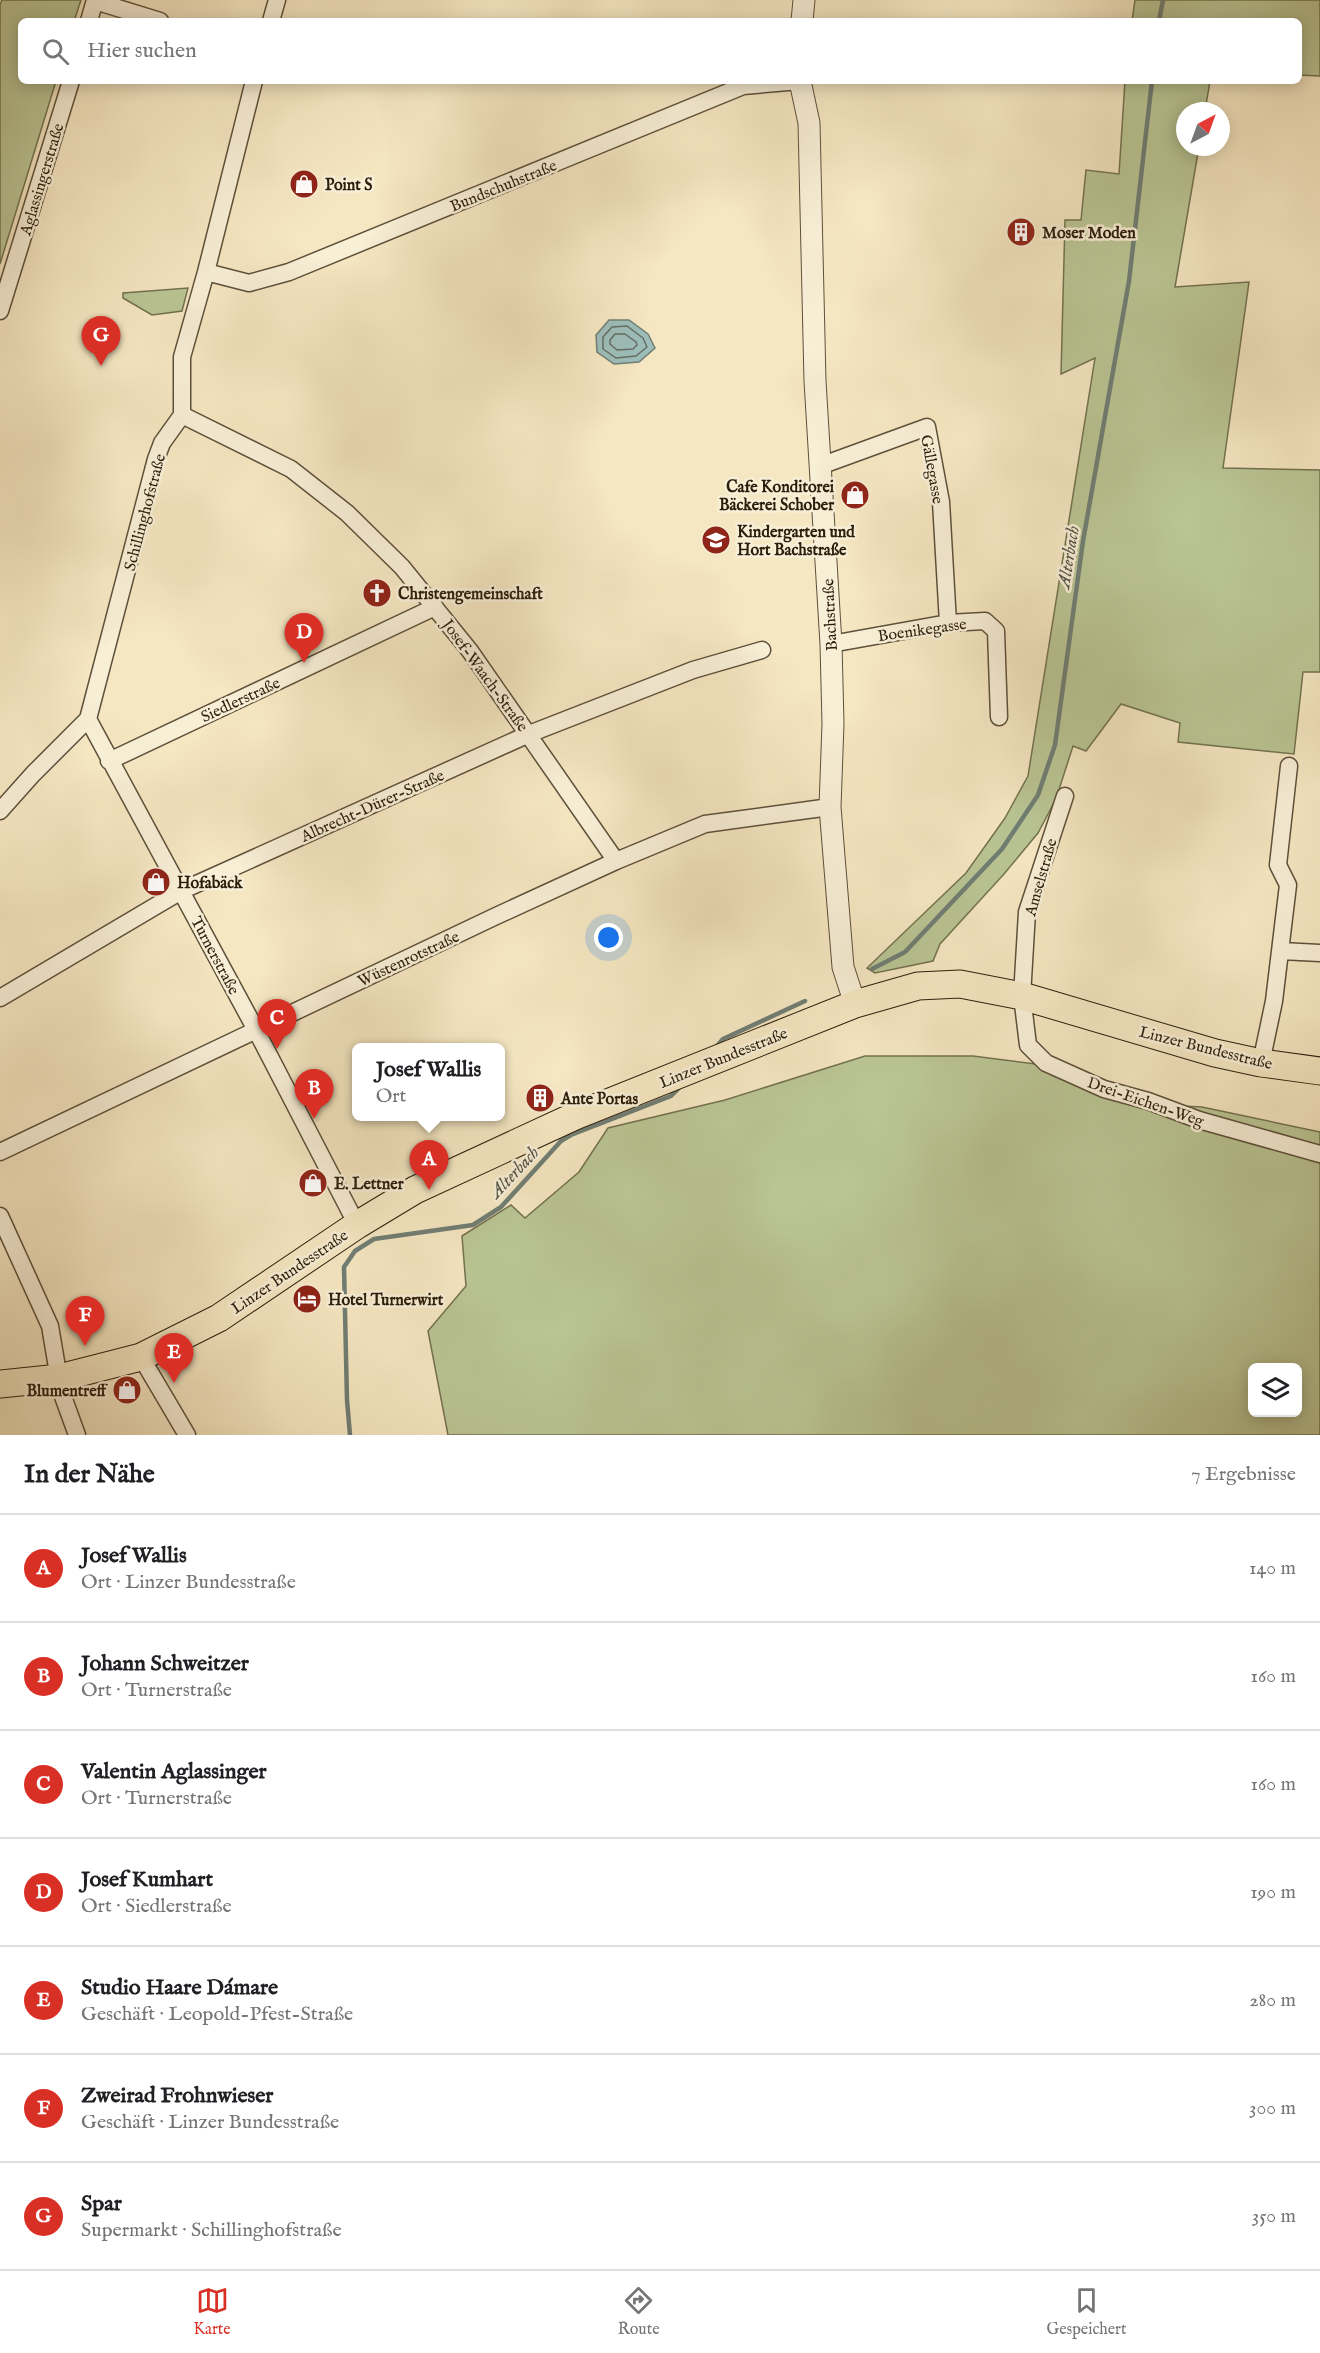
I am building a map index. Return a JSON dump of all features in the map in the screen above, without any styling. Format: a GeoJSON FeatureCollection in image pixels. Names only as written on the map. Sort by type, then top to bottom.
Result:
{"type":"FeatureCollection","features":[{"type":"Feature","properties":{"kind":"main road","name":"Linzer Bundesstraße"},"geometry":{"type":"LineString","coordinates":[[0,1384],[59,1378],[141,1357],[219,1318],[357,1225],[415,1190],[574,1116],[855,1004],[918,986],[960,984],[1023,996],[1215,1053],[1262,1063],[1320,1071]]}},
{"type":"Feature","properties":{"kind":"street"},"geometry":{"type":"LineString","coordinates":[[90,18],[95,0],[151,18]]}},
{"type":"Feature","properties":{"kind":"street"},"geometry":{"type":"LineString","coordinates":[[272,18],[277,0]]}},
{"type":"Feature","properties":{"kind":"street"},"geometry":{"type":"LineString","coordinates":[[802,18],[804,0]]}},
{"type":"Feature","properties":{"kind":"street","name":"Aglassingerstraße"},"geometry":{"type":"LineString","coordinates":[[0,311],[70,84]]}},
{"type":"Feature","properties":{"kind":"street"},"geometry":{"type":"LineString","coordinates":[[182,415],[182,357],[207,272],[253,84]]}},
{"type":"Feature","properties":{"kind":"street","name":"Bundschuhstraße"},"geometry":{"type":"LineString","coordinates":[[207,272],[249,283],[289,272],[743,86],[766,84]]}},
{"type":"Feature","properties":{"kind":"street","name":"Bachstraße"},"geometry":{"type":"LineString","coordinates":[[801,84],[809,123],[813,353],[831,644],[833,724],[830,807],[843,967],[855,1004]]}},
{"type":"Feature","properties":{"kind":"street","name":"Josef-Waach-Straße"},"geometry":{"type":"LineString","coordinates":[[182,415],[291,469],[347,513],[402,567],[435,607],[529,734],[616,861]]}},
{"type":"Feature","properties":{"kind":"street","name":"Schillinghofstraße"},"geometry":{"type":"LineString","coordinates":[[88,719],[156,459],[162,443],[182,415]]}},
{"type":"Feature","properties":{"kind":"street","name":"Gällegasse"},"geometry":{"type":"LineString","coordinates":[[820,466],[927,427],[940,502],[948,623]]}},
{"type":"Feature","properties":{"kind":"street","name":"Siedlerstraße"},"geometry":{"type":"LineString","coordinates":[[110,761],[435,607]]}},
{"type":"Feature","properties":{"kind":"street","name":"Boenikegasse"},"geometry":{"type":"LineString","coordinates":[[831,644],[948,623],[985,621],[996,631],[999,717]]}},
{"type":"Feature","properties":{"kind":"street","name":"Albrecht-Dürer-Straße"},"geometry":{"type":"LineString","coordinates":[[0,998],[181,891],[529,734],[693,670],[762,650]]}},
{"type":"Feature","properties":{"kind":"street"},"geometry":{"type":"LineString","coordinates":[[0,811],[88,719]]}},
{"type":"Feature","properties":{"kind":"street","name":"Turnerstraße"},"geometry":{"type":"LineString","coordinates":[[88,719],[256,1030],[357,1225]]}},
{"type":"Feature","properties":{"kind":"street"},"geometry":{"type":"LineString","coordinates":[[1262,1063],[1275,1001],[1288,885],[1278,865],[1289,766]]}},
{"type":"Feature","properties":{"kind":"street","name":"Amselstraße"},"geometry":{"type":"LineString","coordinates":[[1023,996],[1028,912],[1065,796]]}},
{"type":"Feature","properties":{"kind":"street","name":"Wüstenrotstraße"},"geometry":{"type":"LineString","coordinates":[[0,1152],[616,861],[705,824],[830,807]]}},
{"type":"Feature","properties":{"kind":"street"},"geometry":{"type":"LineString","coordinates":[[1281,951],[1320,953]]}},
{"type":"Feature","properties":{"kind":"street","name":"Drei-Eichen-Weg"},"geometry":{"type":"LineString","coordinates":[[1023,996],[1028,1045],[1046,1063],[1104,1089],[1148,1101],[1199,1120],[1320,1154]]}},
{"type":"Feature","properties":{"kind":"street"},"geometry":{"type":"LineString","coordinates":[[0,1216],[50,1326],[63,1398],[77,1435]]}},
{"type":"Feature","properties":{"kind":"street"},"geometry":{"type":"LineString","coordinates":[[141,1357],[187,1435]]}},
{"type":"Feature","properties":{"kind":"green space"},"geometry":{"type":"Polygon","coordinates":[[[2,0],[81,0],[75,18],[18,18],[18,84],[55,84],[0,264],[0,5],[2,0]]]}},
{"type":"Feature","properties":{"kind":"green space"},"geometry":{"type":"Polygon","coordinates":[[[1135,0],[1320,0],[1320,76],[1302,75],[1302,18],[1132,18],[1135,0]]]}},
{"type":"Feature","properties":{"kind":"green space"},"geometry":{"type":"Polygon","coordinates":[[[1125,84],[1210,84],[1206,102],[1176,102],[1176,156],[1197,156],[1175,287],[1249,282],[1223,468],[1320,470],[1320,672],[1303,672],[1294,754],[1178,742],[1180,723],[1121,704],[1086,751],[1073,746],[1056,799],[1038,833],[940,944],[933,961],[875,973],[867,968],[966,873],[1005,818],[1028,776],[1095,358],[1061,374],[1065,220],[1081,220],[1086,170],[1119,174],[1125,84]]]}},
{"type":"Feature","properties":{"kind":"green space"},"geometry":{"type":"Polygon","coordinates":[[[188,288],[182,311],[152,315],[123,298],[123,293],[188,288]]]}},
{"type":"Feature","properties":{"kind":"green space"},"geometry":{"type":"Polygon","coordinates":[[[865,1056],[973,1056],[1066,1068],[1162,1105],[1202,1107],[1320,1132],[1320,1435],[448,1435],[428,1331],[466,1286],[462,1236],[511,1205],[525,1218],[579,1172],[608,1128],[725,1100],[865,1056]]]}},
{"type":"Feature","properties":{"kind":"water"},"geometry":{"type":"Polygon","coordinates":[[[609,320],[629,320],[648,334],[655,348],[639,362],[614,364],[597,352],[596,335],[609,320]]]}},
{"type":"Feature","properties":{"kind":"waterway","name":"Alterbach"},"geometry":{"type":"LineString","coordinates":[[1160,18],[1163,0]]}},
{"type":"Feature","properties":{"kind":"waterway","name":"Alterbach"},"geometry":{"type":"LineString","coordinates":[[872,969],[905,952],[1002,849],[1038,795],[1055,745],[1083,541],[1129,281],[1152,84]]}},
{"type":"Feature","properties":{"kind":"waterway","name":"Alterbach"},"geometry":{"type":"LineString","coordinates":[[716,1047],[723,1039],[805,1001]]}},
{"type":"Feature","properties":{"kind":"waterway","name":"Alterbach"},"geometry":{"type":"LineString","coordinates":[[350,1435],[344,1267],[355,1251],[374,1239],[473,1225],[501,1207],[561,1141],[671,1096],[680,1087]]}},
{"type":"Feature","properties":{"kind":"place","name":"Point S"},"geometry":{"type":"Point","coordinates":[304,184]}},
{"type":"Feature","properties":{"kind":"place","name":"Moser Moden"},"geometry":{"type":"Point","coordinates":[1021,232]}},
{"type":"Feature","properties":{"kind":"place","name":"Spar"},"geometry":{"type":"Point","coordinates":[101,366]}},
{"type":"Feature","properties":{"kind":"place","name":"Cafe Konditorei Bäckerei Schober"},"geometry":{"type":"Point","coordinates":[855,495]}},
{"type":"Feature","properties":{"kind":"place","name":"Kindergarten und Hort Bachstraße"},"geometry":{"type":"Point","coordinates":[716,540]}},
{"type":"Feature","properties":{"kind":"place","name":"Christengemeinschaft"},"geometry":{"type":"Point","coordinates":[377,593]}},
{"type":"Feature","properties":{"kind":"place","name":"Josef Kumhart"},"geometry":{"type":"Point","coordinates":[304,663]}},
{"type":"Feature","properties":{"kind":"place","name":"Hofabäck"},"geometry":{"type":"Point","coordinates":[156,882]}},
{"type":"Feature","properties":{"kind":"place","name":"Valentin Aglassinger"},"geometry":{"type":"Point","coordinates":[277,1049]}},
{"type":"Feature","properties":{"kind":"place","name":"Ante Portas"},"geometry":{"type":"Point","coordinates":[540,1098]}},
{"type":"Feature","properties":{"kind":"place","name":"Johann Schweitzer"},"geometry":{"type":"Point","coordinates":[314,1119]}},
{"type":"Feature","properties":{"kind":"place","name":"E. Lettner"},"geometry":{"type":"Point","coordinates":[313,1183]}},
{"type":"Feature","properties":{"kind":"place","name":"Josef Wallis"},"geometry":{"type":"Point","coordinates":[429,1190]}},
{"type":"Feature","properties":{"kind":"place","name":"Hotel Turnerwirt"},"geometry":{"type":"Point","coordinates":[307,1299]}},
{"type":"Feature","properties":{"kind":"place","name":"Zweirad Frohnwieser"},"geometry":{"type":"Point","coordinates":[85,1346]}},
{"type":"Feature","properties":{"kind":"place","name":"Studio Haare Dámare"},"geometry":{"type":"Point","coordinates":[174,1383]}},
{"type":"Feature","properties":{"kind":"place","name":"Blumentreff"},"geometry":{"type":"Point","coordinates":[127,1390]}}]}
